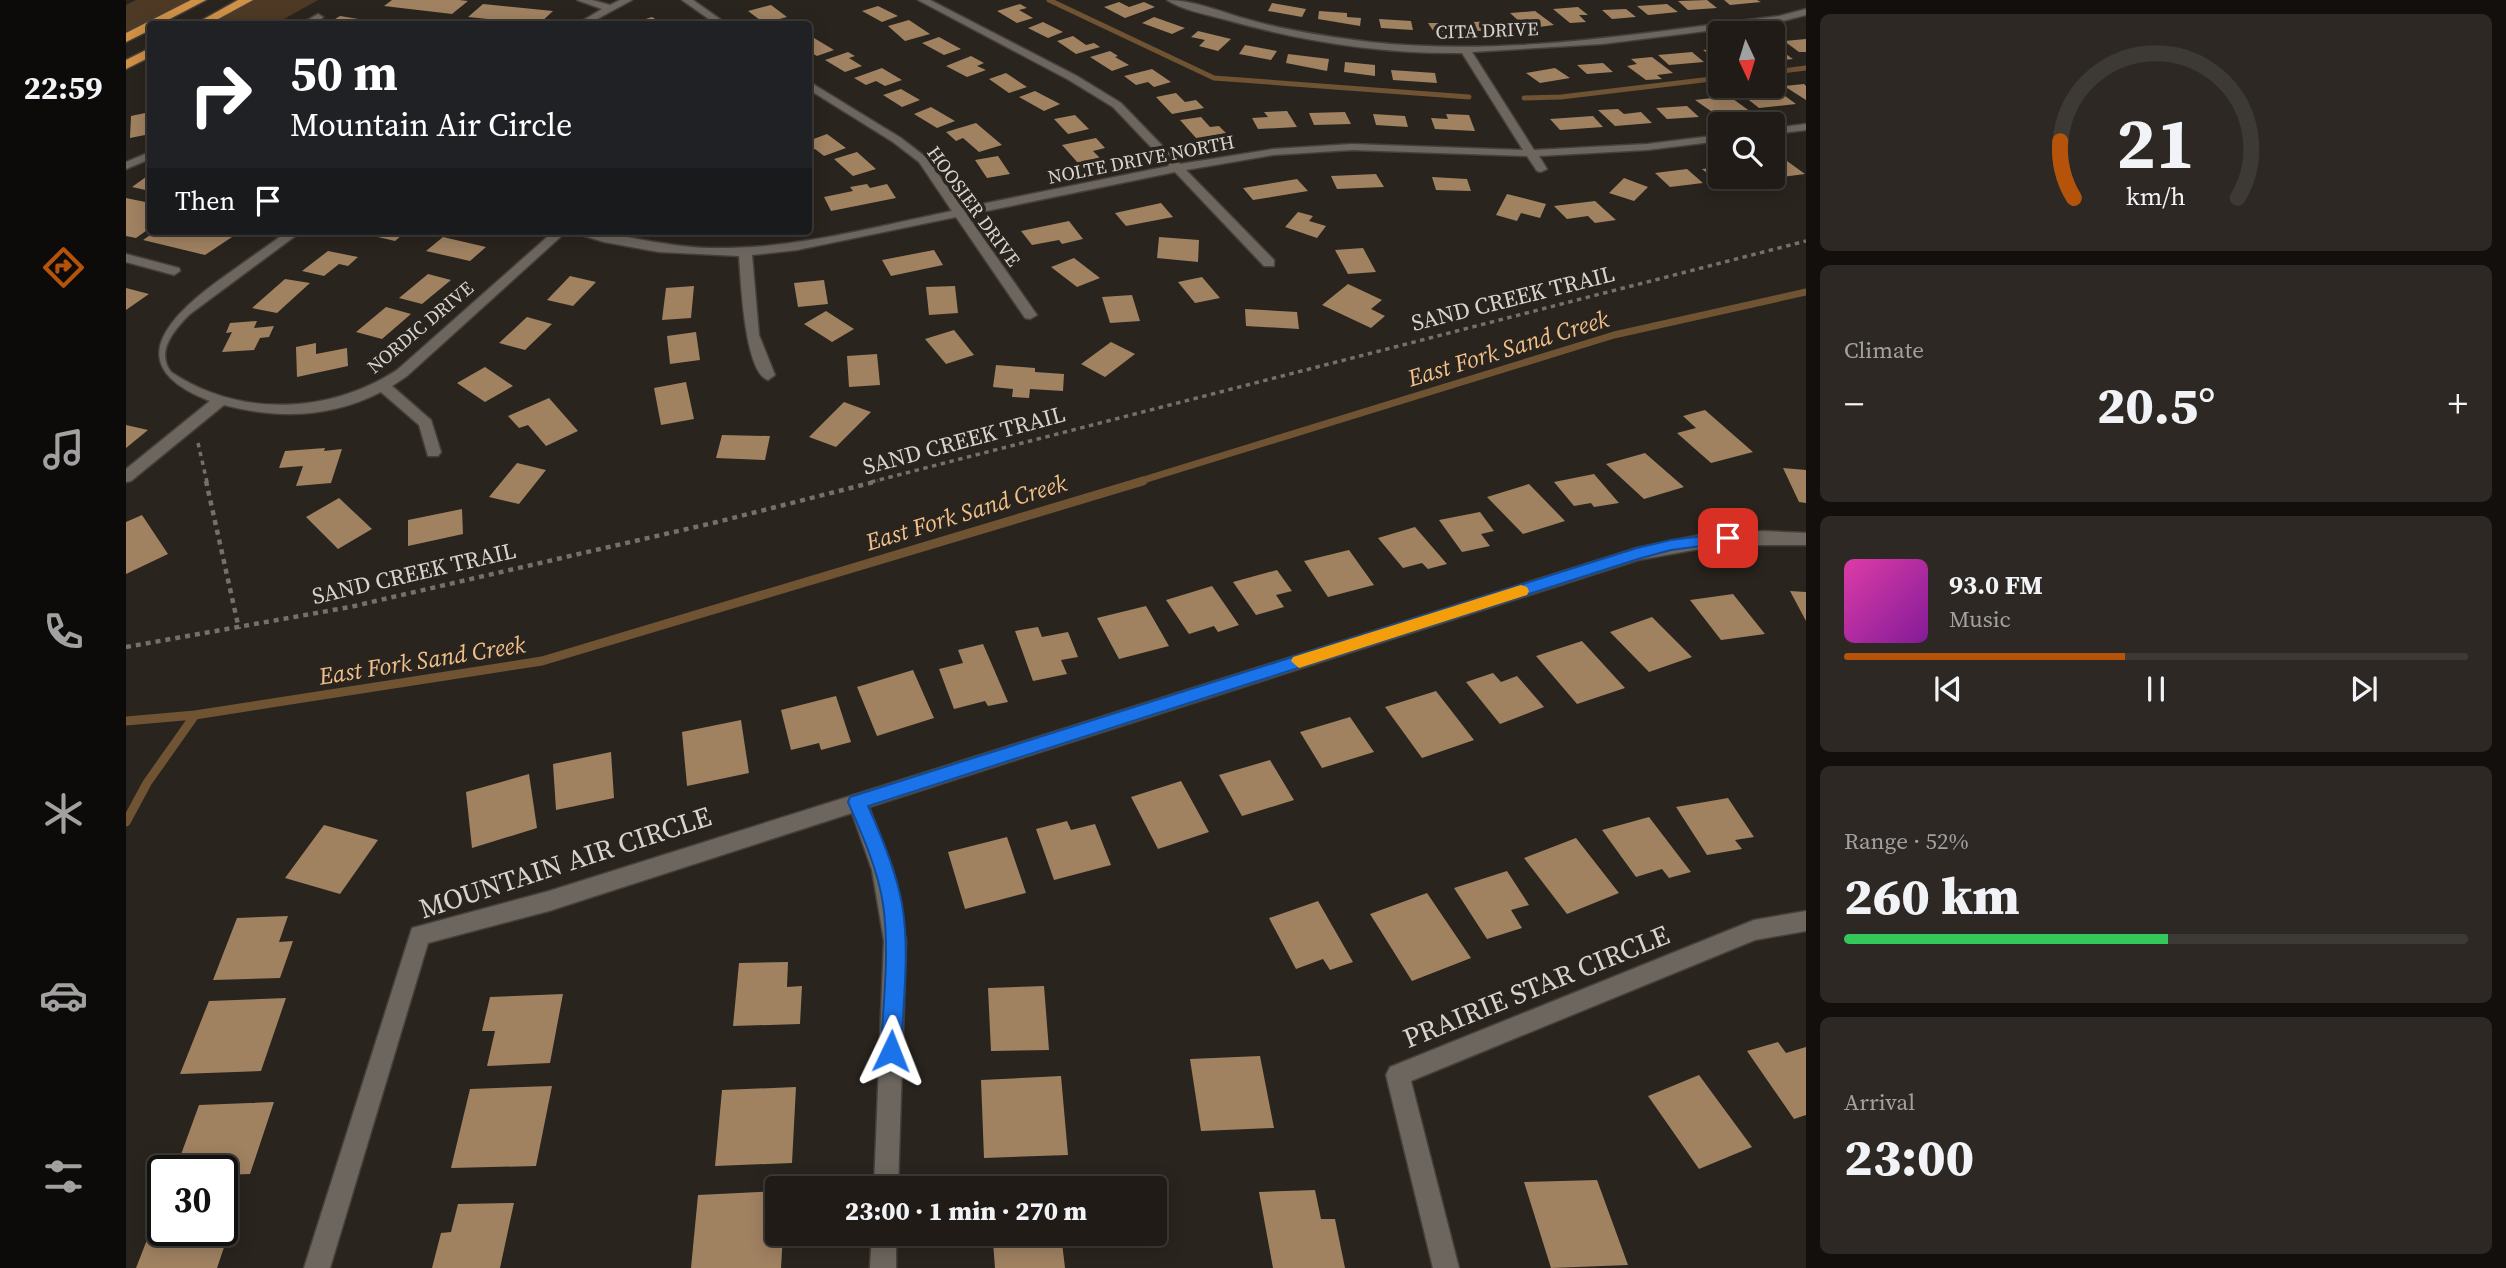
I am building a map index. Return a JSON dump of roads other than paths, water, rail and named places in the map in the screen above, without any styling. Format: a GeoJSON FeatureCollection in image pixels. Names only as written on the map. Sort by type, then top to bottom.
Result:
{"type":"FeatureCollection","features":[{"type":"Feature","properties":{"kind":"highway"},"geometry":{"type":"LineString","coordinates":[[159,21],[200,0]]}},
{"type":"Feature","properties":{"kind":"highway"},"geometry":{"type":"LineString","coordinates":[[207,21],[247,0]]}},
{"type":"Feature","properties":{"kind":"highway"},"geometry":{"type":"LineString","coordinates":[[126,38],[147,27]]}},
{"type":"Feature","properties":{"kind":"highway"},"geometry":{"type":"LineString","coordinates":[[126,65],[147,54]]}},
{"type":"Feature","properties":{"kind":"street"},"geometry":{"type":"LineString","coordinates":[[582,0],[608,8]]}},
{"type":"Feature","properties":{"kind":"street"},"geometry":{"type":"LineString","coordinates":[[587,21],[627,0]]}},
{"type":"Feature","properties":{"kind":"street"},"geometry":{"type":"LineString","coordinates":[[687,0],[718,21]]}},
{"type":"Feature","properties":{"kind":"street"},"geometry":{"type":"LineString","coordinates":[[923,0],[1106,97],[1127,114],[1269,263]]}},
{"type":"Feature","properties":{"kind":"street","name":"CITA DRIVE"},"geometry":{"type":"LineString","coordinates":[[1172,0],[1247,24],[1315,38],[1383,46],[1465,50],[1522,48],[1623,37],[1779,19],[1806,12]]}},
{"type":"Feature","properties":{"kind":"street"},"geometry":{"type":"LineString","coordinates":[[311,21],[318,17]]}},
{"type":"Feature","properties":{"kind":"street"},"geometry":{"type":"LineString","coordinates":[[1465,50],[1541,169]]}},
{"type":"Feature","properties":{"kind":"street","name":"HOOSIER DRIVE"},"geometry":{"type":"LineString","coordinates":[[812,87],[911,149],[923,160],[1030,315]]}},
{"type":"Feature","properties":{"kind":"street"},"geometry":{"type":"LineString","coordinates":[[1785,130],[1806,127]]}},
{"type":"Feature","properties":{"kind":"street","name":"NOLTE DRIVE NORTH"},"geometry":{"type":"LineString","coordinates":[[591,235],[656,250],[711,254],[745,253],[797,246],[1177,168],[1273,152],[1327,148],[1531,153],[1636,148],[1708,139]]}},
{"type":"Feature","properties":{"kind":"street"},"geometry":{"type":"LineString","coordinates":[[126,166],[147,156]]}},
{"type":"Feature","properties":{"kind":"street","name":"NORDIC DRIVE"},"geometry":{"type":"LineString","coordinates":[[290,235],[185,311],[170,327],[158,353],[160,367],[171,378],[187,387],[264,410],[311,409],[358,397],[383,386],[402,373],[557,235]]}},
{"type":"Feature","properties":{"kind":"street"},"geometry":{"type":"LineString","coordinates":[[745,253],[752,335],[768,375]]}},
{"type":"Feature","properties":{"kind":"street"},"geometry":{"type":"LineString","coordinates":[[126,258],[174,271]]}},
{"type":"Feature","properties":{"kind":"street"},"geometry":{"type":"LineString","coordinates":[[383,386],[426,423],[433,452]]}},
{"type":"Feature","properties":{"kind":"street"},"geometry":{"type":"LineString","coordinates":[[126,477],[222,399]]}},
{"type":"Feature","properties":{"kind":"street","name":"MOUNTAIN AIR CIRCLE"},"geometry":{"type":"LineString","coordinates":[[317,1268],[420,936],[549,901],[1637,554],[1706,539],[1806,539]]}},
{"type":"Feature","properties":{"kind":"street"},"geometry":{"type":"LineString","coordinates":[[857,802],[872,835],[892,903],[895,941],[886,1176]]}},
{"type":"Feature","properties":{"kind":"street","name":"PRAIRIE STAR CIRCLE"},"geometry":{"type":"LineString","coordinates":[[1446,1268],[1398,1075],[1754,930],[1806,921]]}},
{"type":"Feature","properties":{"kind":"street"},"geometry":{"type":"LineString","coordinates":[[883,1268],[884,1246]]}},
{"type":"Feature","properties":{"kind":"waterway"},"geometry":{"type":"LineString","coordinates":[[1049,0],[1214,78],[1469,97]]}},
{"type":"Feature","properties":{"kind":"waterway"},"geometry":{"type":"LineString","coordinates":[[1785,71],[1806,68]]}},
{"type":"Feature","properties":{"kind":"waterway"},"geometry":{"type":"LineString","coordinates":[[1524,98],[1561,97],[1708,79]]}},
{"type":"Feature","properties":{"kind":"waterway","name":"East Fork Sand Creek"},"geometry":{"type":"LineString","coordinates":[[1137,482],[1614,335],[1806,292]]}},
{"type":"Feature","properties":{"kind":"waterway","name":"East Fork Sand Creek"},"geometry":{"type":"LineString","coordinates":[[195,715],[542,661],[1143,481]]}},
{"type":"Feature","properties":{"kind":"waterway","name":"East Fork Sand Creek"},"geometry":{"type":"LineString","coordinates":[[126,721],[195,715]]}},
{"type":"Feature","properties":{"kind":"waterway"},"geometry":{"type":"LineString","coordinates":[[126,822],[147,783],[195,715]]}}]}
